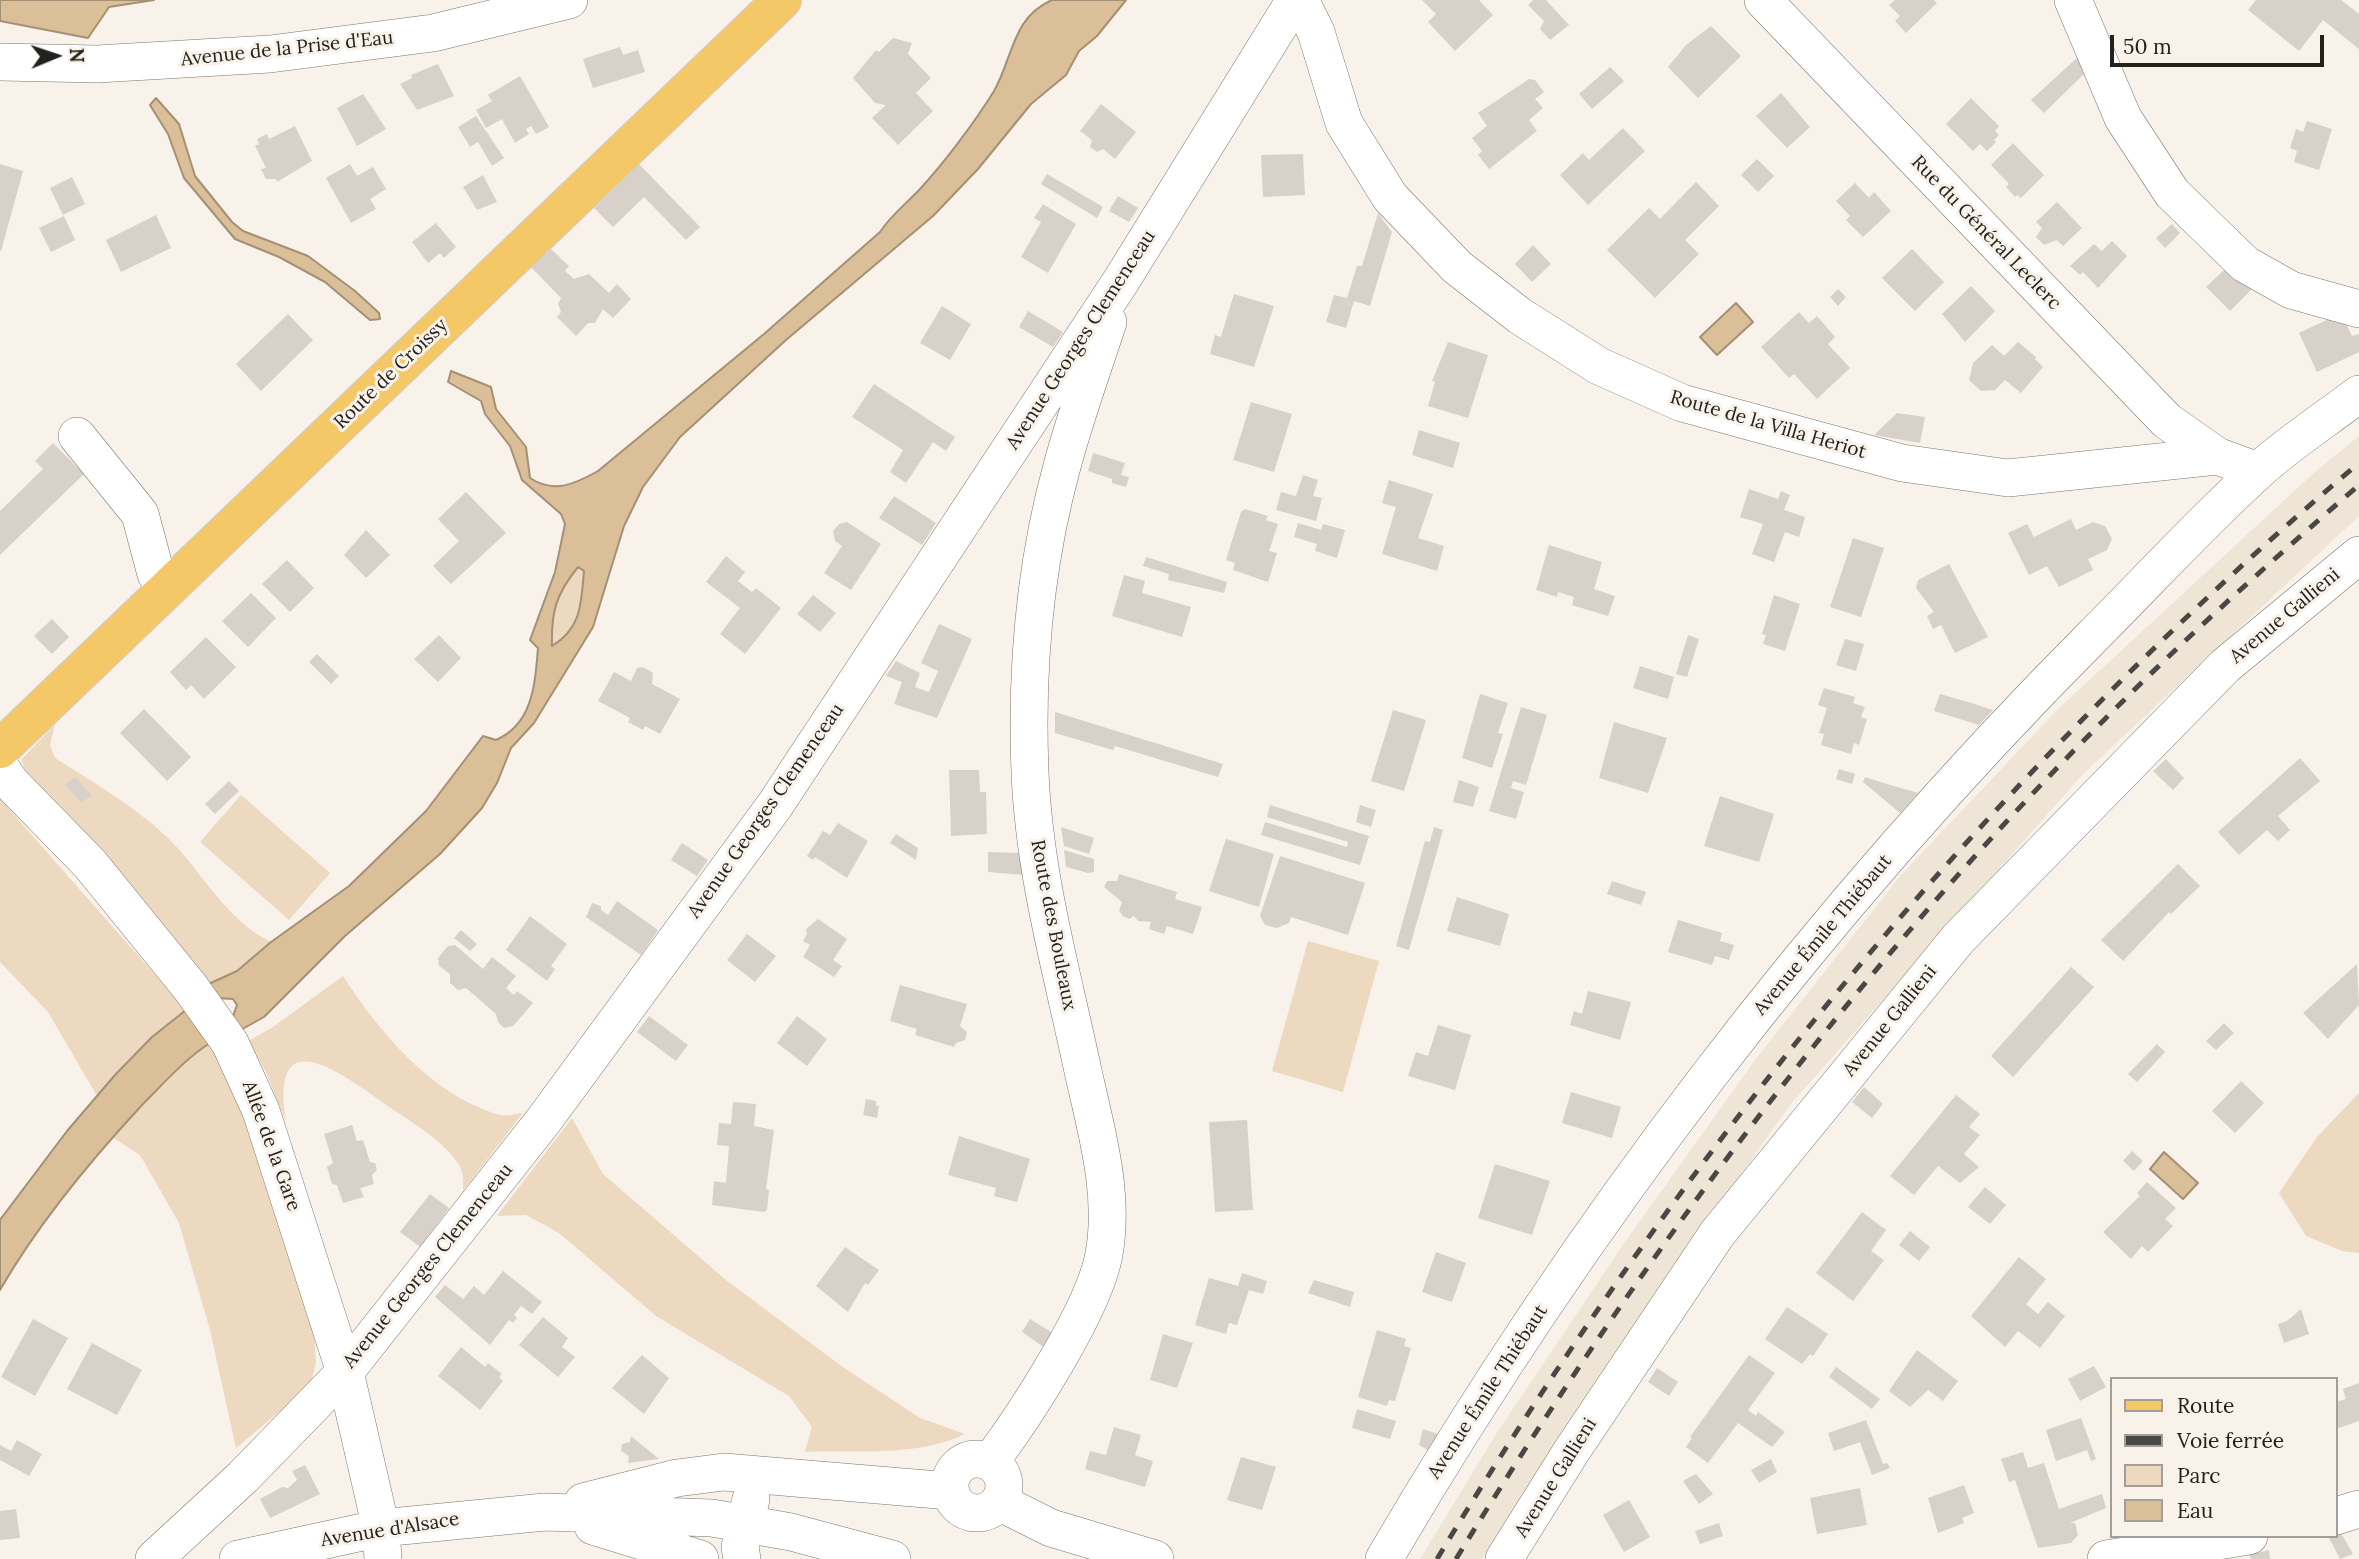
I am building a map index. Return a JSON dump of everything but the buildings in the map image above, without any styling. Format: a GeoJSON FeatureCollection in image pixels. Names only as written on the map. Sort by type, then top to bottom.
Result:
{"type":"FeatureCollection","features":[{"type":"Feature","properties":{"kind":"main road","name":"Route de Croissy"},"geometry":{"type":"LineString","coordinates":[[0,748],[782,0]]}},
{"type":"Feature","properties":{"kind":"street","name":"Avenue de la Prise d'Eau"},"geometry":{"type":"LineString","coordinates":[[0,62],[97,64],[270,54],[433,33],[569,0]]}},
{"type":"Feature","properties":{"kind":"street","name":"Avenue Georges Clemenceau"},"geometry":{"type":"LineString","coordinates":[[154,1559],[243,1476],[345,1371],[544,1120],[775,805],[1121,281],[1295,0]]}},
{"type":"Feature","properties":{"kind":"street","name":"Route de la Villa Heriot"},"geometry":{"type":"LineString","coordinates":[[1300,0],[1316,32],[1344,123],[1390,197],[1457,267],[1520,316],[1600,366],[1682,402],[1778,431],[1902,463],[2008,478],[2217,456],[2258,471]]}},
{"type":"Feature","properties":{"kind":"street","name":"Rue du Général Leclerc"},"geometry":{"type":"LineString","coordinates":[[1763,0],[2167,421],[2217,456]]}},
{"type":"Feature","properties":{"kind":"street"},"geometry":{"type":"LineString","coordinates":[[2073,0],[2123,118],[2172,193],[2245,264],[2291,290],[2359,309]]}},
{"type":"Feature","properties":{"kind":"street","name":"Route des Bouleaux"},"geometry":{"type":"LineString","coordinates":[[990,1462],[1014,1430],[1085,1307],[1104,1256],[1108,1217],[1101,1152],[1042,881],[1030,771],[1034,634],[1060,471],[1121,281]]}},
{"type":"Feature","properties":{"kind":"street","name":"Avenue Émile Thiébaut"},"geometry":{"type":"LineString","coordinates":[[1384,1559],[1451,1445],[1549,1298],[1721,1059],[1857,892],[2015,715],[2258,471],[2359,394]]}},
{"type":"Feature","properties":{"kind":"street"},"geometry":{"type":"LineString","coordinates":[[77,436],[140,514],[156,574],[167,589]]}},
{"type":"Feature","properties":{"kind":"street"},"geometry":{"type":"LineString","coordinates":[[1010,448],[1060,471]]}},
{"type":"Feature","properties":{"kind":"street","name":"Avenue Gallieni"},"geometry":{"type":"LineString","coordinates":[[1504,1559],[1571,1452],[1717,1234],[1958,939],[2225,666],[2359,555]]}},
{"type":"Feature","properties":{"kind":"street","name":"Allée de la Gare"},"geometry":{"type":"LineString","coordinates":[[0,767],[11,783],[90,864],[190,986],[230,1043],[261,1111],[345,1371],[382,1544]]}},
{"type":"Feature","properties":{"kind":"street"},"geometry":{"type":"LineString","coordinates":[[981,1459],[990,1462],[1002,1475],[1004,1484],[999,1502],[985,1512],[967,1511],[959,1507],[950,1491],[953,1474],[965,1462],[981,1459]]}},
{"type":"Feature","properties":{"kind":"street"},"geometry":{"type":"LineString","coordinates":[[724,1472],[728,1520],[740,1546],[742,1559]]}},
{"type":"Feature","properties":{"kind":"street","name":"Avenue d'Alsace"},"geometry":{"type":"LineString","coordinates":[[238,1559],[382,1544],[545,1512],[677,1478],[724,1472],[950,1491]]}},
{"type":"Feature","properties":{"kind":"street"},"geometry":{"type":"LineString","coordinates":[[711,1559],[728,1520],[753,1492],[764,1474]]}},
{"type":"Feature","properties":{"kind":"street"},"geometry":{"type":"LineString","coordinates":[[999,1502],[1051,1528],[1155,1559]]}},
{"type":"Feature","properties":{"kind":"street"},"geometry":{"type":"LineString","coordinates":[[2338,1515],[2359,1509]]}},
{"type":"Feature","properties":{"kind":"street","name":"Avenue d'Alsace"},"geometry":{"type":"LineString","coordinates":[[545,1512],[728,1520],[892,1559]]}},
{"type":"Feature","properties":{"kind":"street","name":"Avenue d'Alsace"},"geometry":{"type":"LineString","coordinates":[[545,1512],[700,1559]]}},
{"type":"Feature","properties":{"kind":"street"},"geometry":{"type":"LineString","coordinates":[[2106,1559],[2161,1555],[2240,1538]]}},
{"type":"Feature","properties":{"kind":"shaded area"},"geometry":{"type":"Polygon","coordinates":[[[2359,436],[2359,516],[2083,774],[1790,1105],[1635,1325],[1482,1559],[1420,1559],[1498,1431],[1625,1242],[1758,1056],[1902,874],[2059,708],[2317,470],[2359,436]]]}},
{"type":"Feature","properties":{"kind":"green space"},"geometry":{"type":"Polygon","coordinates":[[[578,567],[584,570],[578,613],[570,630],[552,647],[556,604],[578,567]]]}},
{"type":"Feature","properties":{"kind":"green space"},"geometry":{"type":"Polygon","coordinates":[[[55,724],[50,745],[55,758],[156,827],[181,852],[228,909],[255,933],[271,942],[237,971],[202,987],[30,781],[21,760],[55,724]]]}},
{"type":"Feature","properties":{"kind":"green space"},"geometry":{"type":"Polygon","coordinates":[[[241,795],[330,873],[289,920],[200,842],[241,795]]]}},
{"type":"Feature","properties":{"kind":"green space"},"geometry":{"type":"Polygon","coordinates":[[[0,799],[186,1010],[152,1037],[97,1096],[48,1012],[0,962],[0,799]]]}},
{"type":"Feature","properties":{"kind":"green space"},"geometry":{"type":"Polygon","coordinates":[[[1308,941],[1379,961],[1343,1092],[1272,1071],[1308,941]]]}},
{"type":"Feature","properties":{"kind":"green space"},"geometry":{"type":"Polygon","coordinates":[[[343,976],[390,1039],[428,1076],[472,1104],[496,1114],[523,1113],[463,1191],[461,1168],[444,1147],[415,1124],[329,1068],[312,1062],[298,1063],[288,1071],[284,1090],[286,1122],[266,1072],[248,1041],[273,1027],[343,976]]]}},
{"type":"Feature","properties":{"kind":"green space"},"geometry":{"type":"Polygon","coordinates":[[[210,1043],[249,1123],[314,1333],[316,1363],[310,1386],[236,1448],[210,1330],[179,1223],[140,1155],[112,1137],[188,1059],[210,1043]]]}},
{"type":"Feature","properties":{"kind":"green space"},"geometry":{"type":"Polygon","coordinates":[[[2359,1093],[2359,1253],[2342,1251],[2306,1236],[2279,1193],[2317,1137],[2359,1093]]]}},
{"type":"Feature","properties":{"kind":"green space"},"geometry":{"type":"Polygon","coordinates":[[[572,1118],[603,1174],[726,1280],[840,1365],[920,1418],[965,1434],[947,1441],[907,1449],[805,1452],[812,1427],[789,1396],[656,1316],[559,1233],[526,1215],[497,1216],[572,1118]]]}},
{"type":"Feature","properties":{"kind":"water"},"geometry":{"type":"Polygon","coordinates":[[[0,0],[154,0],[109,7],[88,38],[0,21],[0,0]]]}},
{"type":"Feature","properties":{"kind":"water"},"geometry":{"type":"Polygon","coordinates":[[[1052,0],[1126,0],[1097,36],[1079,51],[1066,75],[1031,104],[978,169],[933,216],[786,340],[680,437],[643,487],[624,526],[593,627],[534,723],[511,748],[497,783],[482,808],[440,854],[345,936],[264,1017],[237,1032],[233,1016],[237,1005],[233,999],[215,998],[202,987],[237,971],[271,942],[349,886],[426,811],[483,736],[496,740],[508,733],[518,724],[530,702],[538,648],[530,640],[555,572],[565,524],[561,514],[522,480],[510,446],[485,414],[481,401],[448,382],[451,371],[491,387],[496,409],[526,447],[530,478],[539,483],[556,486],[573,483],[598,471],[764,334],[880,232],[939,167],[978,116],[994,91],[1021,28],[1039,7],[1052,0]],[[578,567],[556,604],[552,646],[562,639],[575,623],[584,571],[578,567]]]}},
{"type":"Feature","properties":{"kind":"water"},"geometry":{"type":"Polygon","coordinates":[[[156,98],[179,124],[195,176],[232,222],[243,231],[308,256],[355,291],[379,313],[380,319],[370,320],[325,282],[279,257],[235,239],[184,178],[168,134],[150,105],[156,98]]]}},
{"type":"Feature","properties":{"kind":"water"},"geometry":{"type":"Polygon","coordinates":[[[1736,303],[1753,322],[1717,355],[1700,337],[1736,303]]]}},
{"type":"Feature","properties":{"kind":"water"},"geometry":{"type":"Polygon","coordinates":[[[186,1010],[210,1043],[175,1072],[104,1148],[48,1216],[0,1290],[0,1220],[67,1131],[115,1075],[152,1037],[186,1010]]]}},
{"type":"Feature","properties":{"kind":"water"},"geometry":{"type":"Polygon","coordinates":[[[2164,1152],[2198,1183],[2183,1199],[2150,1169],[2164,1152]]]}},
{"type":"Feature","properties":{"kind":"railway"},"geometry":{"type":"LineString","coordinates":[[1437,1559],[1533,1407],[1634,1258],[1741,1113],[1853,973],[1971,838],[2095,707],[2224,582],[2359,463]]}},
{"type":"Feature","properties":{"kind":"railway"},"geometry":{"type":"LineString","coordinates":[[1456,1559],[1603,1332],[1681,1221],[1762,1112],[1846,1006],[1934,902],[2025,802],[2119,705],[2177,648],[2359,485]]}}]}
